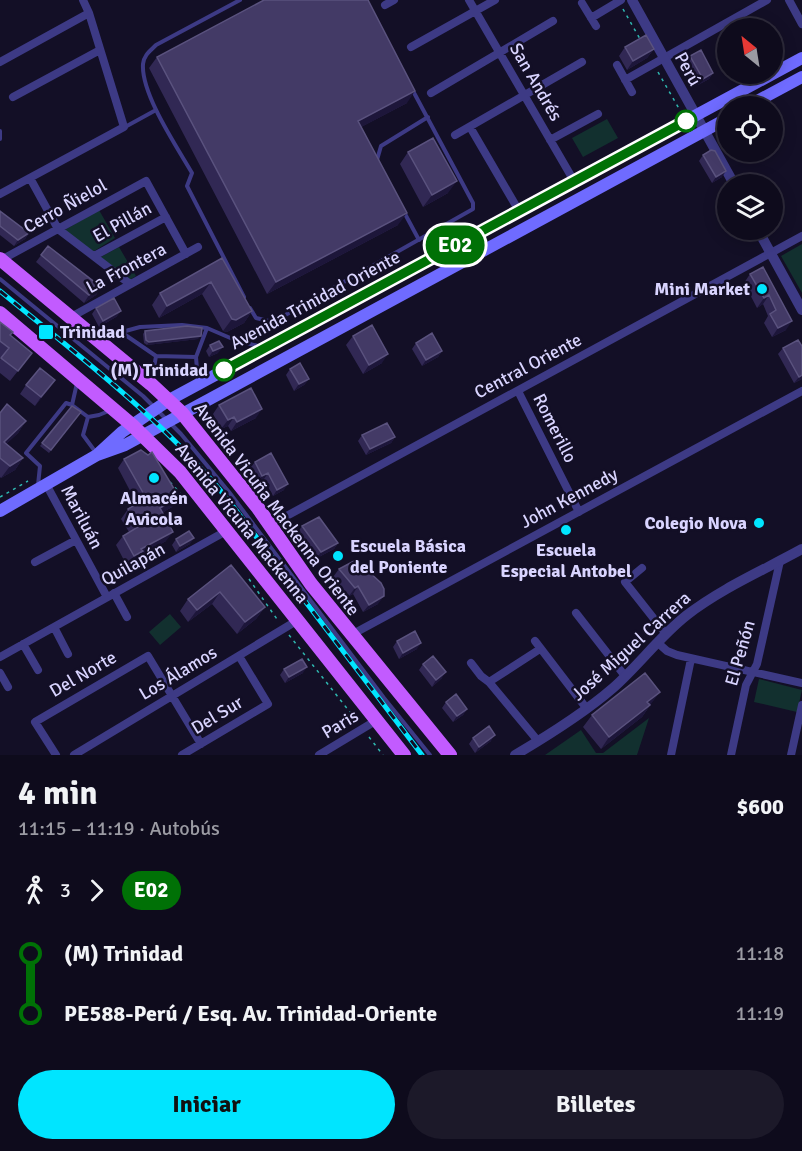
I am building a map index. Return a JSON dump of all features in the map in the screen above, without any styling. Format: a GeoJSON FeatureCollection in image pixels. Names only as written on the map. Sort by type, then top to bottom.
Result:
{"type":"FeatureCollection","features":[{"type":"Feature","properties":{"kind":"main road","name":"Avenida Trinidad Oriente"},"geometry":{"type":"LineString","coordinates":[[97,455],[132,424],[169,400],[802,58]]}},
{"type":"Feature","properties":{"kind":"main road"},"geometry":{"type":"LineString","coordinates":[[767,96],[802,77]]}},
{"type":"Feature","properties":{"kind":"main road","name":"Avenida Trinidad Oriente"},"geometry":{"type":"LineString","coordinates":[[97,455],[117,449],[144,435],[717,124]]}},
{"type":"Feature","properties":{"kind":"main road","name":"Avenida Vicuña Mackenna Oriente"},"geometry":{"type":"LineString","coordinates":[[1,260],[152,384],[182,413],[227,467],[306,578],[450,755]]}},
{"type":"Feature","properties":{"kind":"main road","name":"Avenida Vicuña Mackenna"},"geometry":{"type":"LineString","coordinates":[[0,314],[132,424],[180,472],[404,755]]}},
{"type":"Feature","properties":{"kind":"main road"},"geometry":{"type":"LineString","coordinates":[[0,511],[41,483],[97,455]]}},
{"type":"Feature","properties":{"kind":"street"},"geometry":{"type":"LineString","coordinates":[[0,194],[124,127],[83,0]]}},
{"type":"Feature","properties":{"kind":"street"},"geometry":{"type":"LineString","coordinates":[[385,5],[394,0]]}},
{"type":"Feature","properties":{"kind":"street","name":"San Andrés"},"geometry":{"type":"LineString","coordinates":[[470,0],[574,181]]}},
{"type":"Feature","properties":{"kind":"street"},"geometry":{"type":"LineString","coordinates":[[411,47],[495,0]]}},
{"type":"Feature","properties":{"kind":"street"},"geometry":{"type":"LineString","coordinates":[[591,18],[621,0]]}},
{"type":"Feature","properties":{"kind":"street","name":"Perú"},"geometry":{"type":"LineString","coordinates":[[632,0],[728,174]]}},
{"type":"Feature","properties":{"kind":"street"},"geometry":{"type":"LineString","coordinates":[[625,80],[767,0]]}},
{"type":"Feature","properties":{"kind":"street"},"geometry":{"type":"LineString","coordinates":[[789,0],[802,24]]}},
{"type":"Feature","properties":{"kind":"street"},"geometry":{"type":"LineString","coordinates":[[582,3],[596,26]]}},
{"type":"Feature","properties":{"kind":"street"},"geometry":{"type":"LineString","coordinates":[[0,62],[89,13]]}},
{"type":"Feature","properties":{"kind":"street"},"geometry":{"type":"LineString","coordinates":[[431,93],[553,21]]}},
{"type":"Feature","properties":{"kind":"street"},"geometry":{"type":"LineString","coordinates":[[13,97],[100,50]]}},
{"type":"Feature","properties":{"kind":"street"},"geometry":{"type":"LineString","coordinates":[[454,135],[582,62]]}},
{"type":"Feature","properties":{"kind":"street"},"geometry":{"type":"LineString","coordinates":[[617,65],[632,92]]}},
{"type":"Feature","properties":{"kind":"street"},"geometry":{"type":"LineString","coordinates":[[550,140],[598,114]]}},
{"type":"Feature","properties":{"kind":"street"},"geometry":{"type":"LineString","coordinates":[[470,127],[519,211]]}},
{"type":"Feature","properties":{"kind":"street"},"geometry":{"type":"LineString","coordinates":[[30,178],[58,229],[130,284]]}},
{"type":"Feature","properties":{"kind":"street","name":"Cerro Ñielol"},"geometry":{"type":"LineString","coordinates":[[1,260],[146,181],[166,217]]}},
{"type":"Feature","properties":{"kind":"street"},"geometry":{"type":"LineString","coordinates":[[166,217],[186,254]]}},
{"type":"Feature","properties":{"kind":"street","name":"El Pillán"},"geometry":{"type":"LineString","coordinates":[[94,256],[166,217]]}},
{"type":"Feature","properties":{"kind":"street","name":"Central Oriente"},"geometry":{"type":"LineString","coordinates":[[270,525],[802,236]]}},
{"type":"Feature","properties":{"kind":"street"},"geometry":{"type":"LineString","coordinates":[[764,240],[802,310]]}},
{"type":"Feature","properties":{"kind":"street","name":"La Frontera"},"geometry":{"type":"LineString","coordinates":[[71,317],[198,248]]}},
{"type":"Feature","properties":{"kind":"street","name":"Romerillo"},"geometry":{"type":"LineString","coordinates":[[518,391],[579,512]]}},
{"type":"Feature","properties":{"kind":"street","name":"John Kennedy"},"geometry":{"type":"LineString","coordinates":[[351,635],[802,391]]}},
{"type":"Feature","properties":{"kind":"street","name":"Mariluán"},"geometry":{"type":"LineString","coordinates":[[41,483],[127,617]]}},
{"type":"Feature","properties":{"kind":"street","name":"Quilapán"},"geometry":{"type":"LineString","coordinates":[[0,657],[228,530]]}},
{"type":"Feature","properties":{"kind":"street"},"geometry":{"type":"LineString","coordinates":[[35,562],[76,540]]}},
{"type":"Feature","properties":{"kind":"street","name":"José Miguel Carrera"},"geometry":{"type":"LineString","coordinates":[[515,755],[587,709],[626,676],[666,634],[705,602],[802,549]]}},
{"type":"Feature","properties":{"kind":"street","name":"El Peñón"},"geometry":{"type":"LineString","coordinates":[[731,755],[746,685],[757,664],[780,561]]}},
{"type":"Feature","properties":{"kind":"street"},"geometry":{"type":"LineString","coordinates":[[642,568],[625,582],[666,634]]}},
{"type":"Feature","properties":{"kind":"street"},"geometry":{"type":"LineString","coordinates":[[576,613],[626,676]]}},
{"type":"Feature","properties":{"kind":"street","name":"Los Álamos"},"geometry":{"type":"LineString","coordinates":[[74,755],[298,620]]}},
{"type":"Feature","properties":{"kind":"street"},"geometry":{"type":"LineString","coordinates":[[54,627],[68,654]]}},
{"type":"Feature","properties":{"kind":"street"},"geometry":{"type":"LineString","coordinates":[[535,641],[587,709]]}},
{"type":"Feature","properties":{"kind":"street"},"geometry":{"type":"LineString","coordinates":[[658,643],[672,654],[802,683]]}},
{"type":"Feature","properties":{"kind":"street"},"geometry":{"type":"LineString","coordinates":[[23,644],[38,670]]}},
{"type":"Feature","properties":{"kind":"street"},"geometry":{"type":"LineString","coordinates":[[489,682],[540,649]]}},
{"type":"Feature","properties":{"kind":"street","name":"Del Norte"},"geometry":{"type":"LineString","coordinates":[[56,755],[35,722],[148,656],[172,696]]}},
{"type":"Feature","properties":{"kind":"street","name":"Del Sur"},"geometry":{"type":"LineString","coordinates":[[182,755],[268,704],[239,656]]}},
{"type":"Feature","properties":{"kind":"street"},"geometry":{"type":"LineString","coordinates":[[670,755],[691,659]]}},
{"type":"Feature","properties":{"kind":"street"},"geometry":{"type":"LineString","coordinates":[[471,663],[537,741]]}},
{"type":"Feature","properties":{"kind":"street"},"geometry":{"type":"LineString","coordinates":[[0,673],[8,687]]}},
{"type":"Feature","properties":{"kind":"street"},"geometry":{"type":"LineString","coordinates":[[172,696],[201,744]]}},
{"type":"Feature","properties":{"kind":"street"},"geometry":{"type":"LineString","coordinates":[[791,755],[802,705]]}},
{"type":"Feature","properties":{"kind":"street","name":"Paris"},"geometry":{"type":"LineString","coordinates":[[319,755],[377,720]]}},
{"type":"Feature","properties":{"kind":"lane"},"geometry":{"type":"LineString","coordinates":[[240,0],[156,45],[143,63],[144,75],[156,110],[192,173],[187,186],[256,318],[273,322],[473,209],[473,203],[412,88]]}},
{"type":"Feature","properties":{"kind":"lane"},"geometry":{"type":"LineString","coordinates":[[124,127],[156,110]]}},
{"type":"Feature","properties":{"kind":"lane"},"geometry":{"type":"LineString","coordinates":[[382,169],[377,159],[381,146],[428,117]]}},
{"type":"Feature","properties":{"kind":"lane"},"geometry":{"type":"LineString","coordinates":[[0,131],[0,139]]}},
{"type":"Feature","properties":{"kind":"lane"},"geometry":{"type":"LineString","coordinates":[[403,210],[419,240]]}},
{"type":"Feature","properties":{"kind":"lane"},"geometry":{"type":"LineString","coordinates":[[0,279],[168,420],[223,484],[394,711],[430,755]]}},
{"type":"Feature","properties":{"kind":"lane"},"geometry":{"type":"LineString","coordinates":[[97,339],[151,326],[182,325],[207,328],[235,340],[265,348]]}},
{"type":"Feature","properties":{"kind":"lane"},"geometry":{"type":"LineString","coordinates":[[198,384],[196,357],[207,328]]}},
{"type":"Feature","properties":{"kind":"lane"},"geometry":{"type":"LineString","coordinates":[[122,332],[156,356],[196,357]]}},
{"type":"Feature","properties":{"kind":"lane"},"geometry":{"type":"LineString","coordinates":[[152,384],[156,356]]}},
{"type":"Feature","properties":{"kind":"lane"},"geometry":{"type":"LineString","coordinates":[[72,405],[78,379]]}},
{"type":"Feature","properties":{"kind":"lane"},"geometry":{"type":"LineString","coordinates":[[41,483],[40,466],[26,453],[66,403],[88,417],[99,415],[113,408]]}},
{"type":"Feature","properties":{"kind":"lane"},"geometry":{"type":"LineString","coordinates":[[88,417],[83,435],[97,455]]}},
{"type":"Feature","properties":{"kind":"path"},"geometry":{"type":"LineString","coordinates":[[164,476],[195,510]]}},
{"type":"Feature","properties":{"kind":"path"},"geometry":{"type":"LineString","coordinates":[[0,497],[41,483]]}},
{"type":"Feature","properties":{"kind":"path"},"geometry":{"type":"LineString","coordinates":[[244,571],[284,628],[383,755]]}},
{"type":"Feature","properties":{"kind":"green space"},"geometry":{"type":"Polygon","coordinates":[[[607,119],[618,138],[583,157],[572,138],[607,119]]]}},
{"type":"Feature","properties":{"kind":"green space"},"geometry":{"type":"Polygon","coordinates":[[[99,210],[115,238],[91,253],[63,231],[99,210]]]}},
{"type":"Feature","properties":{"kind":"green space"},"geometry":{"type":"Polygon","coordinates":[[[802,244],[802,293],[781,256],[802,244]]]}},
{"type":"Feature","properties":{"kind":"green space"},"geometry":{"type":"Polygon","coordinates":[[[119,247],[136,276],[126,282],[97,259],[119,247]]]}},
{"type":"Feature","properties":{"kind":"green space"},"geometry":{"type":"Polygon","coordinates":[[[170,614],[181,627],[160,645],[149,632],[170,614]]]}},
{"type":"Feature","properties":{"kind":"green space"},"geometry":{"type":"Polygon","coordinates":[[[759,679],[802,690],[797,712],[754,702],[759,679]]]}},
{"type":"Feature","properties":{"kind":"green space"},"geometry":{"type":"Polygon","coordinates":[[[649,718],[637,755],[545,755],[581,730],[596,753],[603,753],[649,718]]]}},
{"type":"Feature","properties":{"kind":"building"},"geometry":{"type":"Polygon","coordinates":[[[264,0],[368,0],[415,91],[358,121],[407,213],[276,282],[157,57],[264,0]]]}},
{"type":"Feature","properties":{"kind":"building"},"geometry":{"type":"Polygon","coordinates":[[[646,35],[654,49],[633,61],[625,47],[646,35]]]}},
{"type":"Feature","properties":{"kind":"building"},"geometry":{"type":"Polygon","coordinates":[[[701,50],[713,73],[703,79],[690,56],[701,50]]]}},
{"type":"Feature","properties":{"kind":"building"},"geometry":{"type":"Polygon","coordinates":[[[433,138],[457,181],[432,195],[408,152],[433,138]]]}},
{"type":"Feature","properties":{"kind":"building"},"geometry":{"type":"Polygon","coordinates":[[[711,150],[715,151],[717,162],[721,162],[726,171],[717,174],[716,177],[703,155],[711,150]]]}},
{"type":"Feature","properties":{"kind":"building"},"geometry":{"type":"Polygon","coordinates":[[[0,211],[29,233],[18,240],[0,226],[0,211]]]}},
{"type":"Feature","properties":{"kind":"building"},"geometry":{"type":"Polygon","coordinates":[[[48,246],[101,287],[89,295],[41,255],[48,246]]]}},
{"type":"Feature","properties":{"kind":"building"},"geometry":{"type":"Polygon","coordinates":[[[222,258],[252,311],[236,320],[232,319],[211,282],[167,306],[160,293],[222,258]]]}},
{"type":"Feature","properties":{"kind":"building"},"geometry":{"type":"Polygon","coordinates":[[[763,267],[792,321],[778,328],[770,314],[776,310],[769,295],[764,298],[750,274],[763,267]]]}},
{"type":"Feature","properties":{"kind":"building"},"geometry":{"type":"Polygon","coordinates":[[[114,298],[121,311],[103,321],[96,308],[114,298]]]}},
{"type":"Feature","properties":{"kind":"building"},"geometry":{"type":"Polygon","coordinates":[[[0,322],[13,332],[10,335],[32,353],[18,371],[1,358],[9,348],[0,341],[0,322]]]}},
{"type":"Feature","properties":{"kind":"building"},"geometry":{"type":"Polygon","coordinates":[[[372,325],[388,354],[369,365],[353,336],[372,325]]]}},
{"type":"Feature","properties":{"kind":"building"},"geometry":{"type":"Polygon","coordinates":[[[187,326],[202,328],[201,336],[149,342],[146,340],[145,331],[187,326]]]}},
{"type":"Feature","properties":{"kind":"building"},"geometry":{"type":"Polygon","coordinates":[[[432,333],[442,351],[426,360],[416,343],[432,333]]]}},
{"type":"Feature","properties":{"kind":"building"},"geometry":{"type":"Polygon","coordinates":[[[798,340],[802,346],[802,375],[799,377],[783,348],[798,340]]]}},
{"type":"Feature","properties":{"kind":"building"},"geometry":{"type":"Polygon","coordinates":[[[219,341],[223,347],[213,351],[210,345],[219,341]]]}},
{"type":"Feature","properties":{"kind":"building"},"geometry":{"type":"Polygon","coordinates":[[[300,363],[309,379],[299,384],[290,369],[300,363]]]}},
{"type":"Feature","properties":{"kind":"building"},"geometry":{"type":"Polygon","coordinates":[[[40,368],[55,380],[41,397],[26,385],[40,368]]]}},
{"type":"Feature","properties":{"kind":"building"},"geometry":{"type":"Polygon","coordinates":[[[251,388],[262,409],[237,422],[234,417],[228,420],[219,405],[251,388]]]}},
{"type":"Feature","properties":{"kind":"building"},"geometry":{"type":"Polygon","coordinates":[[[7,404],[26,421],[4,442],[23,458],[10,466],[0,458],[0,413],[7,404]]]}},
{"type":"Feature","properties":{"kind":"building"},"geometry":{"type":"Polygon","coordinates":[[[72,406],[81,412],[51,450],[42,443],[72,406]]]}},
{"type":"Feature","properties":{"kind":"building"},"geometry":{"type":"Polygon","coordinates":[[[387,423],[395,437],[370,449],[362,435],[387,423]]]}},
{"type":"Feature","properties":{"kind":"building"},"geometry":{"type":"Polygon","coordinates":[[[141,450],[148,455],[152,452],[179,497],[160,508],[173,532],[141,549],[143,551],[134,556],[123,536],[138,527],[128,509],[146,498],[124,459],[141,450]]]}},
{"type":"Feature","properties":{"kind":"building"},"geometry":{"type":"Polygon","coordinates":[[[271,453],[288,484],[277,490],[268,473],[262,476],[255,462],[271,453]]]}},
{"type":"Feature","properties":{"kind":"building"},"geometry":{"type":"Polygon","coordinates":[[[319,517],[338,543],[321,552],[302,526],[319,517]]]}},
{"type":"Feature","properties":{"kind":"building"},"geometry":{"type":"Polygon","coordinates":[[[189,531],[194,538],[180,546],[176,539],[189,531]]]}},
{"type":"Feature","properties":{"kind":"building"},"geometry":{"type":"Polygon","coordinates":[[[356,560],[381,583],[384,589],[384,596],[369,605],[358,586],[355,588],[339,569],[356,560]]]}},
{"type":"Feature","properties":{"kind":"building"},"geometry":{"type":"Polygon","coordinates":[[[231,565],[265,607],[245,622],[220,592],[197,610],[188,599],[231,565]]]}},
{"type":"Feature","properties":{"kind":"building"},"geometry":{"type":"Polygon","coordinates":[[[415,631],[421,643],[403,653],[397,641],[415,631]]]}},
{"type":"Feature","properties":{"kind":"building"},"geometry":{"type":"Polygon","coordinates":[[[433,656],[446,672],[436,680],[423,664],[433,656]]]}},
{"type":"Feature","properties":{"kind":"building"},"geometry":{"type":"Polygon","coordinates":[[[302,659],[307,667],[289,677],[284,669],[302,659]]]}},
{"type":"Feature","properties":{"kind":"building"},"geometry":{"type":"Polygon","coordinates":[[[645,673],[660,692],[647,702],[650,705],[609,737],[592,715],[645,673]]]}},
{"type":"Feature","properties":{"kind":"building"},"geometry":{"type":"Polygon","coordinates":[[[456,694],[467,709],[457,716],[446,702],[456,694]]]}},
{"type":"Feature","properties":{"kind":"building"},"geometry":{"type":"Polygon","coordinates":[[[489,726],[495,735],[479,747],[473,738],[489,726]]]}},
{"type":"Feature","properties":{"kind":"railway"},"geometry":{"type":"LineString","coordinates":[[0,291],[120,390],[204,471],[422,755]]}},
{"type":"Feature","properties":{"kind":"bus line","name":"E02"},"geometry":{"type":"LineString","coordinates":[[224,370],[686,121]]}},
{"type":"Feature","properties":{"kind":"place","name":"Mini Market"},"geometry":{"type":"Point","coordinates":[762,289]}},
{"type":"Feature","properties":{"kind":"place","name":"Trinidad"},"geometry":{"type":"Point","coordinates":[46,332]}},
{"type":"Feature","properties":{"kind":"place","name":"(M) Trinidad"},"geometry":{"type":"Point","coordinates":[224,370]}},
{"type":"Feature","properties":{"kind":"place","name":"Almacén Avicola"},"geometry":{"type":"Point","coordinates":[154,478]}},
{"type":"Feature","properties":{"kind":"place","name":"Colegio Nova"},"geometry":{"type":"Point","coordinates":[759,523]}},
{"type":"Feature","properties":{"kind":"place","name":"Escuela Especial Antobel"},"geometry":{"type":"Point","coordinates":[566,530]}},
{"type":"Feature","properties":{"kind":"place","name":"Escuela Básica del Poniente"},"geometry":{"type":"Point","coordinates":[338,556]}}]}
